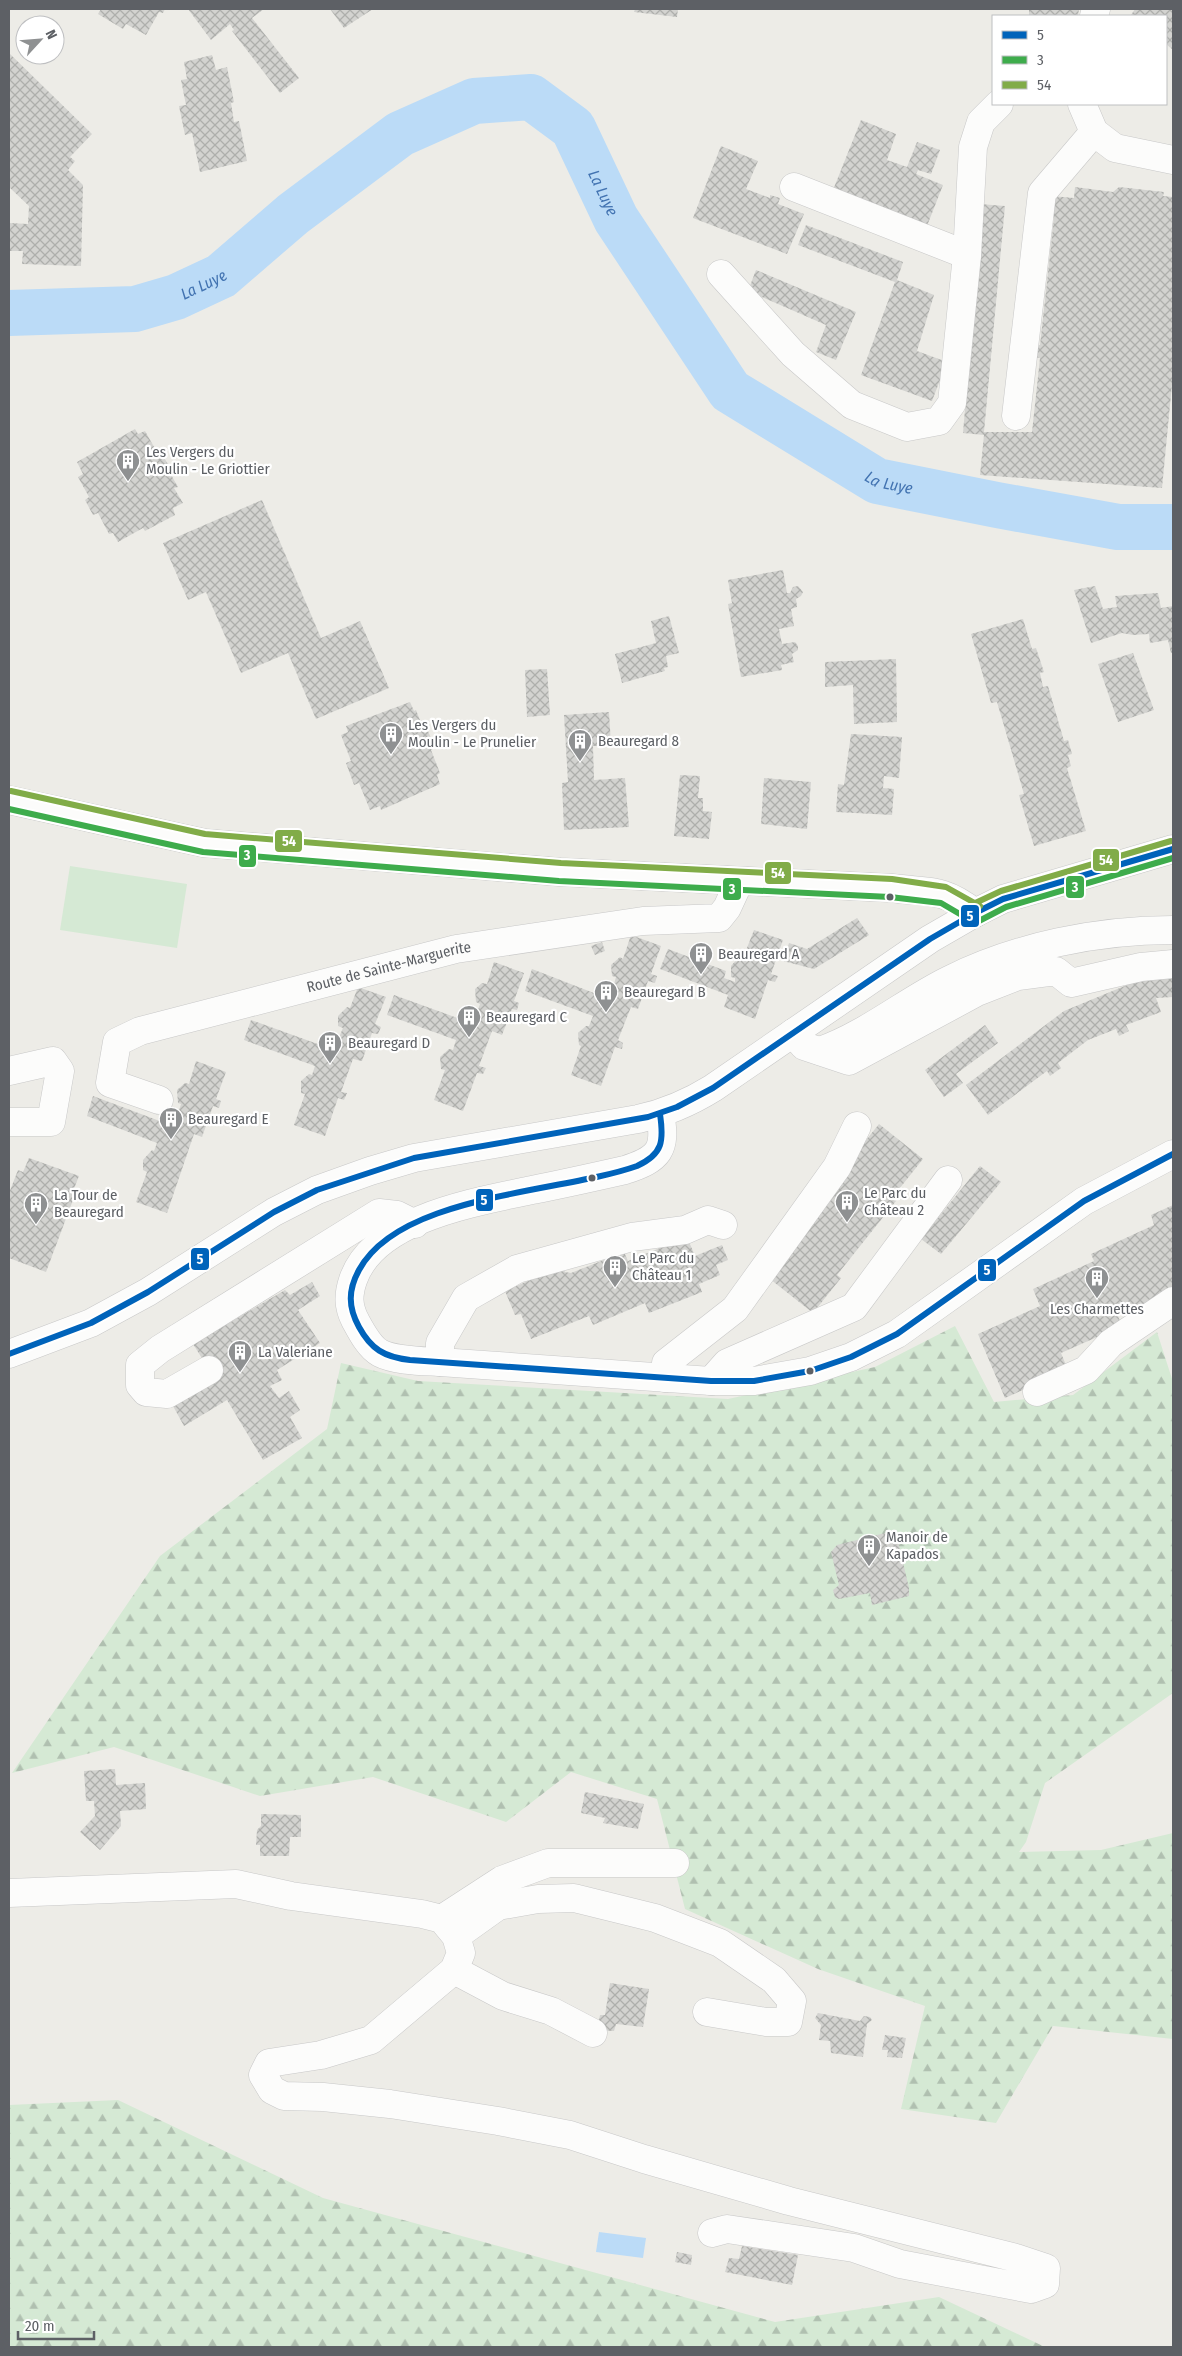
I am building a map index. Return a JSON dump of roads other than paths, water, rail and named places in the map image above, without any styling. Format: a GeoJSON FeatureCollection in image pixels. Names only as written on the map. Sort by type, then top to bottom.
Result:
{"type":"FeatureCollection","features":[{"type":"Feature","properties":{"kind":"street"},"geometry":{"type":"LineString","coordinates":[[721,274],[793,354],[852,405],[907,427],[939,421],[952,403],[967,255],[973,147],[981,122],[998,105]]}},
{"type":"Feature","properties":{"kind":"street"},"geometry":{"type":"LineString","coordinates":[[1082,105],[1094,132],[1115,148],[1173,160]]}},
{"type":"Feature","properties":{"kind":"street"},"geometry":{"type":"LineString","coordinates":[[1016,416],[1042,193],[1094,132]]}},
{"type":"Feature","properties":{"kind":"street"},"geometry":{"type":"LineString","coordinates":[[794,187],[967,255]]}},
{"type":"Feature","properties":{"kind":"street"},"geometry":{"type":"LineString","coordinates":[[9,800],[204,843],[560,872],[739,882],[855,886],[940,893],[957,899],[975,913]]}},
{"type":"Feature","properties":{"kind":"street"},"geometry":{"type":"LineString","coordinates":[[9,1354],[90,1323],[148,1292],[274,1212],[326,1187],[414,1158],[660,1114],[688,1103],[713,1088],[930,939],[975,913],[1003,899],[1173,849]]}},
{"type":"Feature","properties":{"kind":"street","name":"Route de Sainte-Marguerite"},"geometry":{"type":"LineString","coordinates":[[159,1100],[110,1083],[117,1042],[140,1031],[456,949],[643,921],[719,918],[727,908],[739,882]]}},
{"type":"Feature","properties":{"kind":"street"},"geometry":{"type":"LineString","coordinates":[[820,1051],[847,1040],[949,980],[992,961],[1039,947],[1089,938],[1141,930],[1173,930]]}},
{"type":"Feature","properties":{"kind":"street"},"geometry":{"type":"LineString","coordinates":[[793,1033],[804,1046],[849,1060],[977,992],[1018,976],[1056,971],[1071,983],[1141,968],[1173,964]]}},
{"type":"Feature","properties":{"kind":"street"},"geometry":{"type":"LineString","coordinates":[[9,1071],[53,1060],[60,1071],[51,1122],[9,1122]]}},
{"type":"Feature","properties":{"kind":"street"},"geometry":{"type":"LineString","coordinates":[[660,1114],[662,1126],[660,1147],[652,1160],[642,1165],[479,1202],[414,1224],[390,1236],[370,1252],[356,1270],[348,1296],[353,1316],[364,1337],[380,1353],[408,1359],[440,1362],[711,1381],[754,1381],[810,1371],[851,1357],[897,1334],[1084,1201],[1173,1154]]}},
{"type":"Feature","properties":{"kind":"street"},"geometry":{"type":"LineString","coordinates":[[665,1378],[666,1363],[735,1309],[837,1167],[857,1126]]}},
{"type":"Feature","properties":{"kind":"street"},"geometry":{"type":"LineString","coordinates":[[711,1381],[727,1363],[854,1307],[948,1180]]}},
{"type":"Feature","properties":{"kind":"street"},"geometry":{"type":"LineString","coordinates":[[209,1370],[167,1394],[146,1392],[140,1385],[140,1365],[160,1349],[379,1213],[397,1215],[414,1224]]}},
{"type":"Feature","properties":{"kind":"street"},"geometry":{"type":"LineString","coordinates":[[440,1362],[440,1343],[466,1298],[517,1269],[632,1237],[685,1230],[708,1220],[723,1226]]}},
{"type":"Feature","properties":{"kind":"street"},"geometry":{"type":"LineString","coordinates":[[1038,1392],[1086,1370],[1111,1343],[1173,1301]]}},
{"type":"Feature","properties":{"kind":"street"},"geometry":{"type":"LineString","coordinates":[[449,1928],[502,1880],[548,1863],[675,1863]]}},
{"type":"Feature","properties":{"kind":"street"},"geometry":{"type":"LineString","coordinates":[[10,1893],[236,1884],[291,1896],[422,1914],[449,1928],[461,1953],[454,1970],[371,2040],[320,2055],[269,2063],[263,2075],[272,2090],[284,2096],[323,2097],[390,2104],[570,2134],[644,2159],[789,2201],[1016,2258],[1046,2268],[1045,2284],[1031,2289],[900,2264],[854,2248],[727,2229],[712,2233]]}},
{"type":"Feature","properties":{"kind":"street"},"geometry":{"type":"LineString","coordinates":[[449,1928],[498,1906],[538,1899],[574,1898],[655,1918],[720,1943],[774,1980],[792,2001],[788,2022],[766,2022],[707,2012]]}},
{"type":"Feature","properties":{"kind":"street"},"geometry":{"type":"LineString","coordinates":[[454,1970],[503,1996],[551,2012],[593,2033]]}},
{"type":"Feature","properties":{"kind":"water"},"geometry":{"type":"Polygon","coordinates":[[[599,2232],[646,2238],[643,2258],[596,2252],[599,2232]]]}},
{"type":"Feature","properties":{"kind":"waterway","name":"La Luye"},"geometry":{"type":"LineString","coordinates":[[9,313],[135,309],[176,297],[221,276],[293,214],[400,134],[474,101],[531,97],[573,128],[616,219],[730,391],[877,481],[1118,527],[1173,527]]}},
{"type":"Feature","properties":{"kind":"place","name":"Les Vergers du Moulin - Le Griottier"},"geometry":{"type":"Point","coordinates":[128,482]}},
{"type":"Feature","properties":{"kind":"place","name":"Les Vergers du Moulin - Le Prunelier"},"geometry":{"type":"Point","coordinates":[391,755]}},
{"type":"Feature","properties":{"kind":"place","name":"Beauregard 8"},"geometry":{"type":"Point","coordinates":[580,762]}},
{"type":"Feature","properties":{"kind":"place","name":"Beauregard A"},"geometry":{"type":"Point","coordinates":[701,975]}},
{"type":"Feature","properties":{"kind":"place","name":"Beauregard B"},"geometry":{"type":"Point","coordinates":[606,1013]}},
{"type":"Feature","properties":{"kind":"place","name":"Beauregard C"},"geometry":{"type":"Point","coordinates":[469,1038]}},
{"type":"Feature","properties":{"kind":"place","name":"Beauregard D"},"geometry":{"type":"Point","coordinates":[330,1064]}},
{"type":"Feature","properties":{"kind":"place","name":"Beauregard E"},"geometry":{"type":"Point","coordinates":[171,1140]}},
{"type":"Feature","properties":{"kind":"place","name":"Le Parc du Château 2"},"geometry":{"type":"Point","coordinates":[847,1223]}},
{"type":"Feature","properties":{"kind":"place","name":"La Tour de Beauregard"},"geometry":{"type":"Point","coordinates":[36,1225]}},
{"type":"Feature","properties":{"kind":"place","name":"Le Parc du Château 1"},"geometry":{"type":"Point","coordinates":[615,1288]}},
{"type":"Feature","properties":{"kind":"place","name":"Les Charmettes"},"geometry":{"type":"Point","coordinates":[1097,1299]}},
{"type":"Feature","properties":{"kind":"place","name":"La Valeriane"},"geometry":{"type":"Point","coordinates":[240,1373]}},
{"type":"Feature","properties":{"kind":"place","name":"Manoir de Kapados"},"geometry":{"type":"Point","coordinates":[869,1567]}}]}
